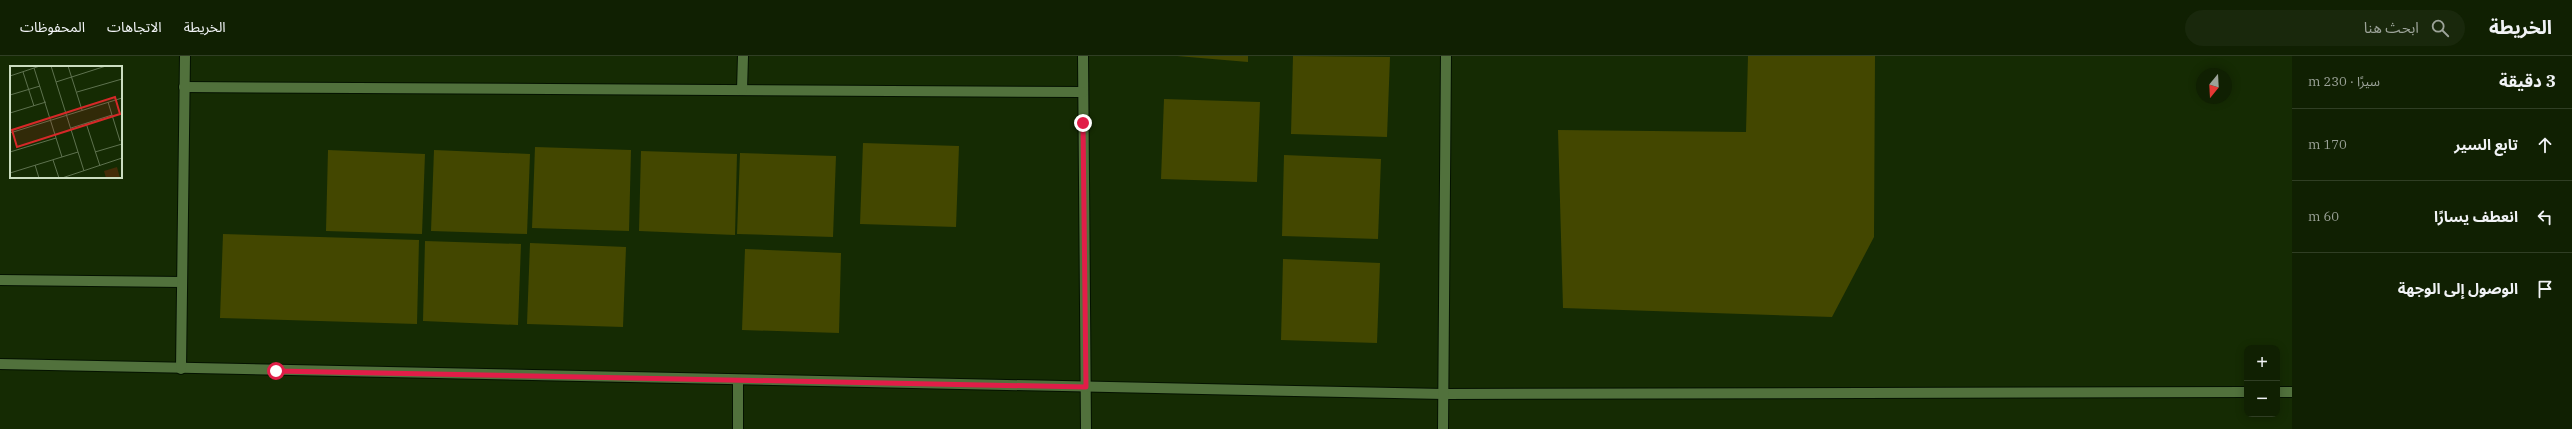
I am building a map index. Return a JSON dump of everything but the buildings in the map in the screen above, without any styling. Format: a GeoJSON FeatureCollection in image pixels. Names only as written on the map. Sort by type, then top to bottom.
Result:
{"type":"FeatureCollection","features":[{"type":"Feature","properties":{"kind":"street"},"geometry":{"type":"LineString","coordinates":[[181,368],[185,56]]}},
{"type":"Feature","properties":{"kind":"street"},"geometry":{"type":"LineString","coordinates":[[742,56],[742,90]]}},
{"type":"Feature","properties":{"kind":"street"},"geometry":{"type":"LineString","coordinates":[[1083,56],[1086,429]]}},
{"type":"Feature","properties":{"kind":"street"},"geometry":{"type":"LineString","coordinates":[[1442,429],[1444,394],[1446,56]]}},
{"type":"Feature","properties":{"kind":"street"},"geometry":{"type":"LineString","coordinates":[[184,87],[1083,92]]}},
{"type":"Feature","properties":{"kind":"street"},"geometry":{"type":"LineString","coordinates":[[0,280],[182,282]]}},
{"type":"Feature","properties":{"kind":"street"},"geometry":{"type":"LineString","coordinates":[[0,364],[738,381],[1444,394],[2244,392]]}},
{"type":"Feature","properties":{"kind":"street"},"geometry":{"type":"LineString","coordinates":[[738,381],[738,429]]}},
{"type":"Feature","properties":{"kind":"street"},"geometry":{"type":"LineString","coordinates":[[2280,392],[2292,392]]}},
{"type":"Feature","properties":{"kind":"route"},"geometry":{"type":"LineString","coordinates":[[276,371],[1014,387],[1086,387],[1083,123]]}}]}
